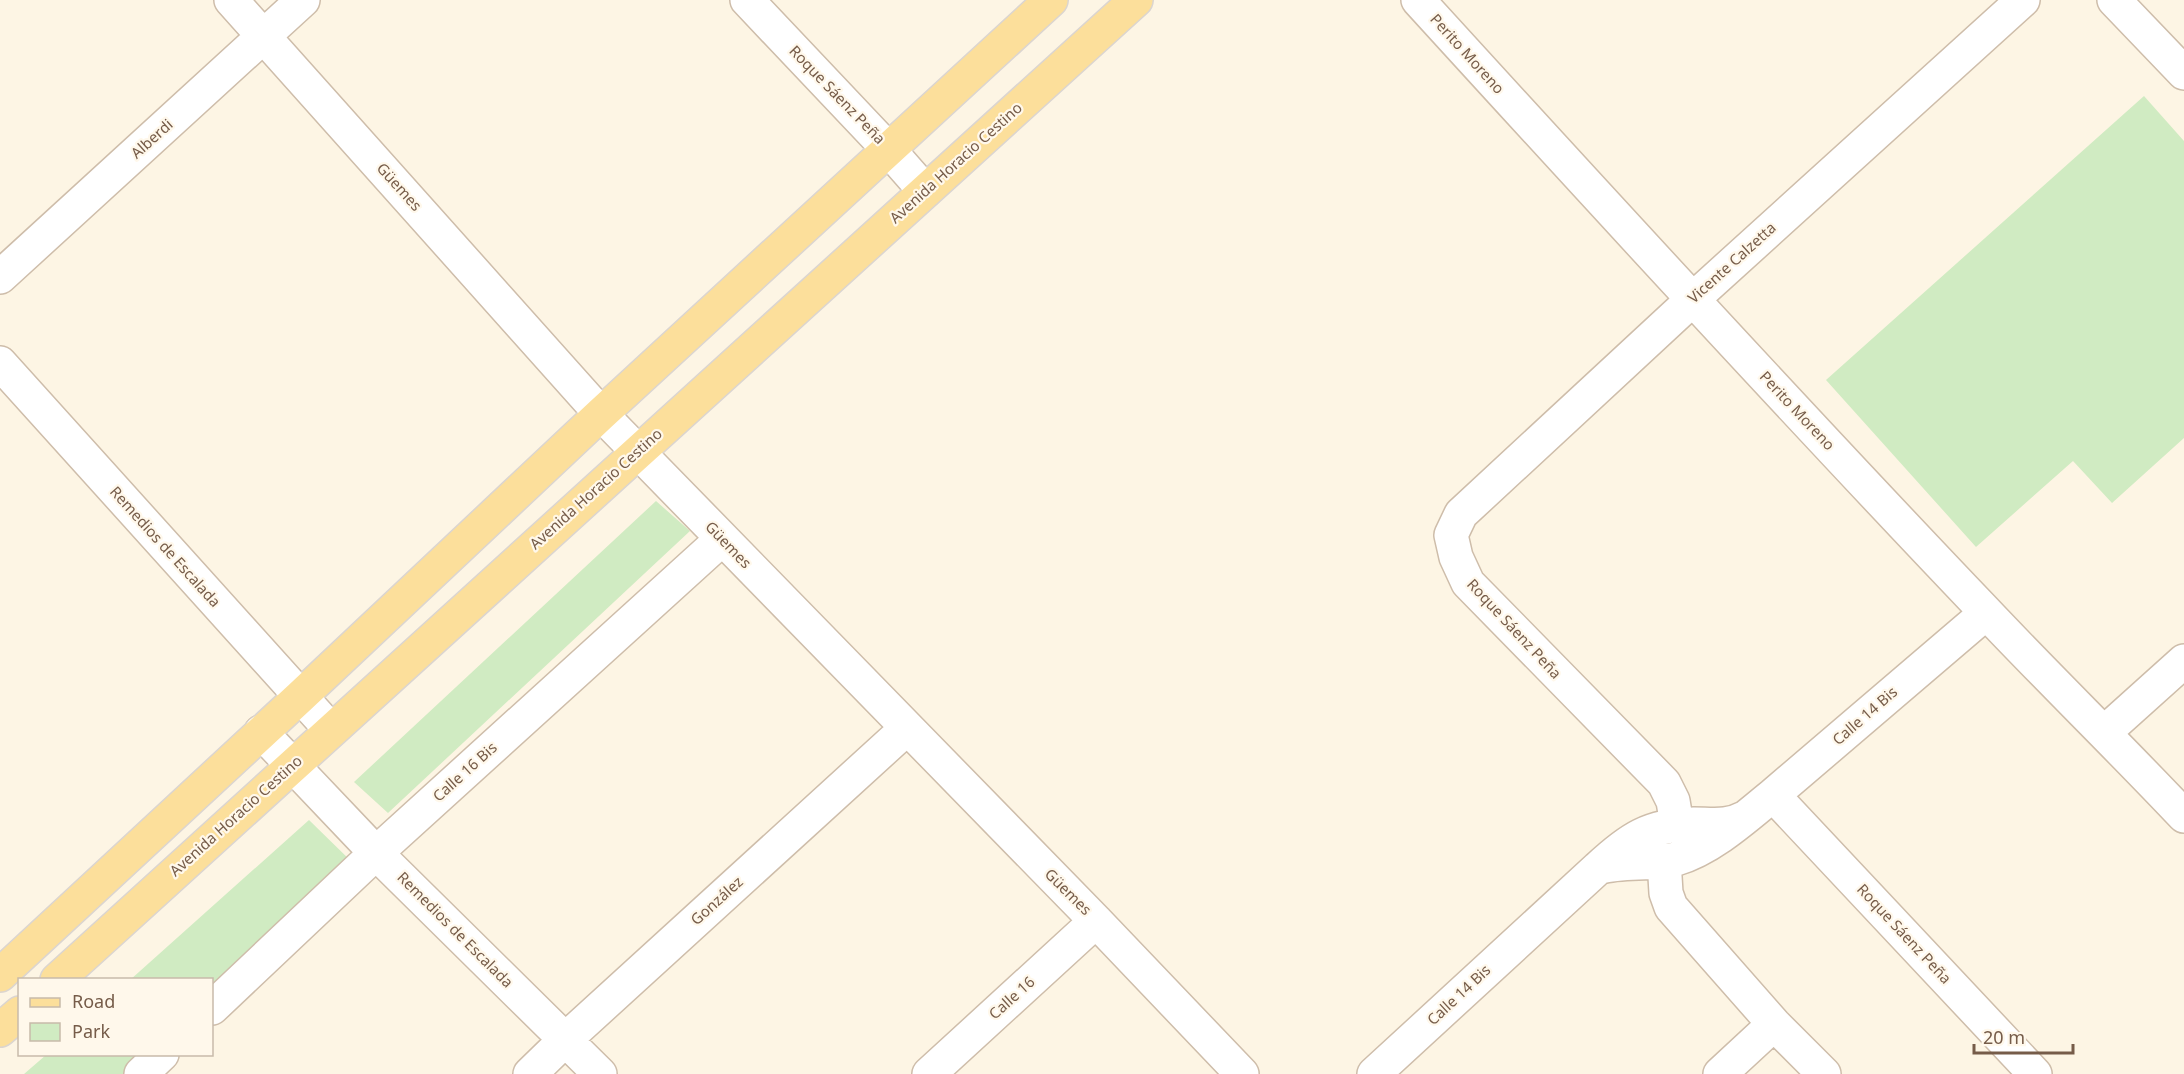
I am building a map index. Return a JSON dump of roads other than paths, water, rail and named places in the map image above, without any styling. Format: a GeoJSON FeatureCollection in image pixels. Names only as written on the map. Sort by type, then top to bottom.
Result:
{"type":"FeatureCollection","features":[{"type":"Feature","properties":{"kind":"main road"},"geometry":{"type":"LineString","coordinates":[[7,971],[601,414],[1051,0]]}},
{"type":"Feature","properties":{"kind":"main road","name":"Avenida Horacio Cestino"},"geometry":{"type":"LineString","coordinates":[[59,978],[1136,0]]}},
{"type":"Feature","properties":{"kind":"main road"},"geometry":{"type":"LineString","coordinates":[[0,1030],[18,1015]]}},
{"type":"Feature","properties":{"kind":"street","name":"Güemes"},"geometry":{"type":"LineString","coordinates":[[231,0],[601,414],[906,729],[1096,921],[1242,1074]]}},
{"type":"Feature","properties":{"kind":"street","name":"Alberdi"},"geometry":{"type":"LineString","coordinates":[[0,277],[303,0]]}},
{"type":"Feature","properties":{"kind":"street","name":"Roque Sáenz Peña"},"geometry":{"type":"LineString","coordinates":[[747,0],[925,191]]}},
{"type":"Feature","properties":{"kind":"street","name":"Perito Moreno"},"geometry":{"type":"LineString","coordinates":[[1418,0],[1692,300],[1986,612],[2105,732],[2184,816]]}},
{"type":"Feature","properties":{"kind":"street","name":"Vicente Calzetta"},"geometry":{"type":"LineString","coordinates":[[1452,535],[1461,514],[1692,300],[2023,0]]}},
{"type":"Feature","properties":{"kind":"street"},"geometry":{"type":"LineString","coordinates":[[2114,0],[2184,73]]}},
{"type":"Feature","properties":{"kind":"street","name":"Remedios de Escalada"},"geometry":{"type":"LineString","coordinates":[[0,363],[331,730]]}},
{"type":"Feature","properties":{"kind":"street","name":"Roque Sáenz Peña"},"geometry":{"type":"LineString","coordinates":[[1452,535],[1456,557],[1468,583],[1664,783],[1673,801],[1677,825]]}},
{"type":"Feature","properties":{"kind":"street","name":"Calle 16 Bis"},"geometry":{"type":"LineString","coordinates":[[213,1007],[376,853],[722,538]]}},
{"type":"Feature","properties":{"kind":"street","name":"Calle 14 Bis"},"geometry":{"type":"LineString","coordinates":[[1598,868],[1621,863],[1676,859],[1701,849],[1773,795],[1986,612]]}},
{"type":"Feature","properties":{"kind":"street"},"geometry":{"type":"LineString","coordinates":[[2105,732],[2184,661]]}},
{"type":"Feature","properties":{"kind":"street","name":"González"},"geometry":{"type":"LineString","coordinates":[[530,1074],[906,729]]}},
{"type":"Feature","properties":{"kind":"street","name":"Remedios de Escalada"},"geometry":{"type":"LineString","coordinates":[[261,732],[376,853],[600,1074]]}},
{"type":"Feature","properties":{"kind":"street","name":"Roque Sáenz Peña"},"geometry":{"type":"LineString","coordinates":[[1773,795],[2025,1071]]}},
{"type":"Feature","properties":{"kind":"street","name":"Calle 14 Bis"},"geometry":{"type":"LineString","coordinates":[[1374,1074],[1624,844],[1647,832],[1677,825],[1729,825],[1744,818]]}},
{"type":"Feature","properties":{"kind":"street"},"geometry":{"type":"LineString","coordinates":[[1664,861],[1666,893],[1671,907],[1774,1024],[1824,1074]]}},
{"type":"Feature","properties":{"kind":"street","name":"Calle 16"},"geometry":{"type":"LineString","coordinates":[[929,1074],[1096,921]]}},
{"type":"Feature","properties":{"kind":"street"},"geometry":{"type":"LineString","coordinates":[[1720,1074],[1774,1024]]}},
{"type":"Feature","properties":{"kind":"street"},"geometry":{"type":"LineString","coordinates":[[141,1074],[160,1056]]}}]}
